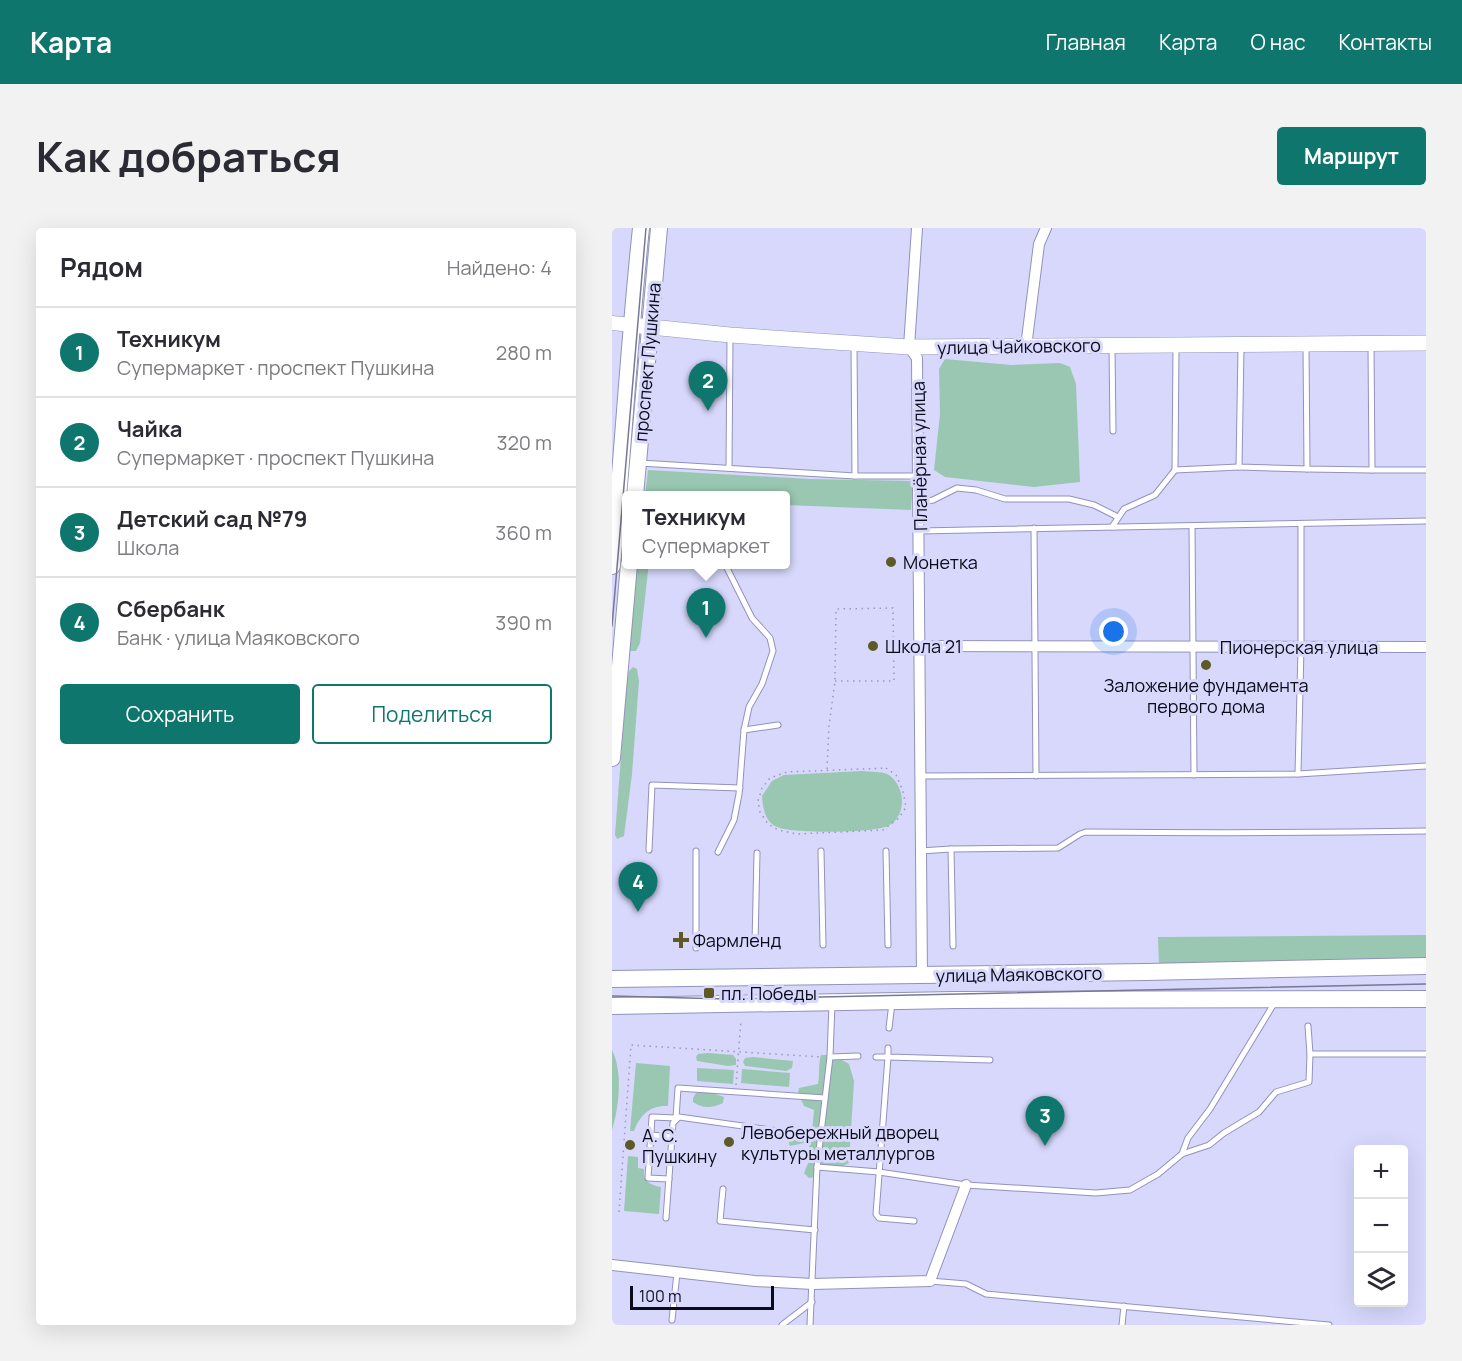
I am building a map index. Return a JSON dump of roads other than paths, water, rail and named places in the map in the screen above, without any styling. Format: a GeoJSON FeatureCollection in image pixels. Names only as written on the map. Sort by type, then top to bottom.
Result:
{"type":"FeatureCollection","features":[{"type":"Feature","properties":{"kind":"main road","name":"проспект Пушкина"},"geometry":{"type":"LineString","coordinates":[[612,566],[616,473],[641,228]]}},
{"type":"Feature","properties":{"kind":"main road","name":"проспект Пушкина"},"geometry":{"type":"LineString","coordinates":[[635,491],[659,228]]}},
{"type":"Feature","properties":{"kind":"main road","name":"улица Чайковского"},"geometry":{"type":"LineString","coordinates":[[631,325],[854,345],[909,347],[1426,343]]}},
{"type":"Feature","properties":{"kind":"main road"},"geometry":{"type":"LineString","coordinates":[[612,758],[629,569]]}},
{"type":"Feature","properties":{"kind":"main road","name":"улица Маяковского"},"geometry":{"type":"LineString","coordinates":[[612,979],[922,976],[1426,966]]}},
{"type":"Feature","properties":{"kind":"main road","name":"улица Маяковского"},"geometry":{"type":"LineString","coordinates":[[612,1006],[892,1001],[1426,999]]}},
{"type":"Feature","properties":{"kind":"street","name":"Планёрная улица"},"geometry":{"type":"LineString","coordinates":[[917,228],[909,347],[917,358],[920,476],[922,976]]}},
{"type":"Feature","properties":{"kind":"street"},"geometry":{"type":"LineString","coordinates":[[1026,347],[1039,244],[1046,228]]}},
{"type":"Feature","properties":{"kind":"street","name":"улица Чайковского"},"geometry":{"type":"LineString","coordinates":[[612,323],[631,325]]}},
{"type":"Feature","properties":{"kind":"street","name":"Пионерская улица"},"geometry":{"type":"LineString","coordinates":[[920,646],[1426,647]]}},
{"type":"Feature","properties":{"kind":"street"},"geometry":{"type":"LineString","coordinates":[[612,1265],[755,1281],[813,1284],[930,1281],[966,1185]]}},
{"type":"Feature","properties":{"kind":"lane"},"geometry":{"type":"LineString","coordinates":[[729,468],[730,335]]}},
{"type":"Feature","properties":{"kind":"lane"},"geometry":{"type":"LineString","coordinates":[[1306,344],[1307,469]]}},
{"type":"Feature","properties":{"kind":"lane"},"geometry":{"type":"LineString","coordinates":[[1371,344],[1372,470]]}},
{"type":"Feature","properties":{"kind":"lane"},"geometry":{"type":"LineString","coordinates":[[854,345],[855,476]]}},
{"type":"Feature","properties":{"kind":"lane"},"geometry":{"type":"LineString","coordinates":[[1112,345],[1113,430]]}},
{"type":"Feature","properties":{"kind":"lane"},"geometry":{"type":"LineString","coordinates":[[1239,467],[1241,345]]}},
{"type":"Feature","properties":{"kind":"lane"},"geometry":{"type":"LineString","coordinates":[[1112,527],[1118,517],[1131,505],[1155,495],[1175,470],[1176,346]]}},
{"type":"Feature","properties":{"kind":"lane"},"geometry":{"type":"LineString","coordinates":[[638,463],[855,476],[920,476]]}},
{"type":"Feature","properties":{"kind":"lane"},"geometry":{"type":"LineString","coordinates":[[1175,470],[1239,467],[1426,470]]}},
{"type":"Feature","properties":{"kind":"lane"},"geometry":{"type":"LineString","coordinates":[[919,503],[933,500],[957,488],[976,490],[1005,499],[1069,499],[1094,505],[1118,517]]}},
{"type":"Feature","properties":{"kind":"lane"},"geometry":{"type":"LineString","coordinates":[[920,531],[1426,521]]}},
{"type":"Feature","properties":{"kind":"lane"},"geometry":{"type":"LineString","coordinates":[[1298,774],[1301,525]]}},
{"type":"Feature","properties":{"kind":"lane"},"geometry":{"type":"LineString","coordinates":[[1192,526],[1194,775]]}},
{"type":"Feature","properties":{"kind":"lane"},"geometry":{"type":"LineString","coordinates":[[1034,528],[1037,646],[1036,776]]}},
{"type":"Feature","properties":{"kind":"lane"},"geometry":{"type":"LineString","coordinates":[[718,852],[734,820],[740,788],[744,730],[749,707],[762,684],[773,651],[770,638],[752,618],[728,569]]}},
{"type":"Feature","properties":{"kind":"lane"},"geometry":{"type":"LineString","coordinates":[[744,730],[778,725]]}},
{"type":"Feature","properties":{"kind":"lane"},"geometry":{"type":"LineString","coordinates":[[920,776],[1298,774],[1426,766]]}},
{"type":"Feature","properties":{"kind":"lane"},"geometry":{"type":"LineString","coordinates":[[649,850],[652,785],[740,788]]}},
{"type":"Feature","properties":{"kind":"lane"},"geometry":{"type":"LineString","coordinates":[[920,851],[1058,849],[1086,832],[1212,831],[1279,834],[1426,831]]}},
{"type":"Feature","properties":{"kind":"lane"},"geometry":{"type":"LineString","coordinates":[[951,849],[953,946]]}},
{"type":"Feature","properties":{"kind":"lane"},"geometry":{"type":"LineString","coordinates":[[696,851],[696,948]]}},
{"type":"Feature","properties":{"kind":"lane"},"geometry":{"type":"LineString","coordinates":[[821,851],[824,945]]}},
{"type":"Feature","properties":{"kind":"lane"},"geometry":{"type":"LineString","coordinates":[[886,851],[888,945]]}},
{"type":"Feature","properties":{"kind":"lane"},"geometry":{"type":"LineString","coordinates":[[755,944],[757,854]]}},
{"type":"Feature","properties":{"kind":"lane"},"geometry":{"type":"LineString","coordinates":[[818,1167],[879,1172],[966,1185],[1096,1193],[1130,1190],[1144,1184],[1182,1154],[1188,1138],[1210,1109],[1277,999]]}},
{"type":"Feature","properties":{"kind":"lane"},"geometry":{"type":"LineString","coordinates":[[889,1028],[892,1001]]}},
{"type":"Feature","properties":{"kind":"lane"},"geometry":{"type":"LineString","coordinates":[[810,1325],[820,1137],[830,1057],[832,1002]]}},
{"type":"Feature","properties":{"kind":"lane"},"geometry":{"type":"LineString","coordinates":[[1182,1154],[1209,1145],[1259,1112],[1276,1092],[1307,1083],[1310,1077],[1308,1026]]}},
{"type":"Feature","properties":{"kind":"lane"},"geometry":{"type":"LineString","coordinates":[[888,1048],[876,1216],[914,1221]]}},
{"type":"Feature","properties":{"kind":"lane"},"geometry":{"type":"LineString","coordinates":[[1310,1054],[1426,1054]]}},
{"type":"Feature","properties":{"kind":"lane"},"geometry":{"type":"LineString","coordinates":[[830,1057],[858,1056]]}},
{"type":"Feature","properties":{"kind":"lane"},"geometry":{"type":"LineString","coordinates":[[876,1057],[990,1060]]}},
{"type":"Feature","properties":{"kind":"lane"},"geometry":{"type":"LineString","coordinates":[[666,1218],[678,1088],[825,1098]]}},
{"type":"Feature","properties":{"kind":"lane"},"geometry":{"type":"LineString","coordinates":[[669,1179],[648,1178],[652,1117],[676,1118],[681,1116],[820,1137]]}},
{"type":"Feature","properties":{"kind":"lane"},"geometry":{"type":"LineString","coordinates":[[651,1136],[672,1137]]}},
{"type":"Feature","properties":{"kind":"lane"},"geometry":{"type":"LineString","coordinates":[[650,1155],[671,1156]]}},
{"type":"Feature","properties":{"kind":"lane"},"geometry":{"type":"LineString","coordinates":[[723,1189],[720,1221],[815,1230]]}},
{"type":"Feature","properties":{"kind":"lane"},"geometry":{"type":"LineString","coordinates":[[672,1320],[677,1273]]}},
{"type":"Feature","properties":{"kind":"lane"},"geometry":{"type":"LineString","coordinates":[[930,1281],[958,1282],[986,1294],[1329,1325]]}},
{"type":"Feature","properties":{"kind":"lane"},"geometry":{"type":"LineString","coordinates":[[782,1325],[812,1302]]}},
{"type":"Feature","properties":{"kind":"lane"},"geometry":{"type":"LineString","coordinates":[[1122,1325],[1124,1306]]}},
{"type":"Feature","properties":{"kind":"tram line"},"geometry":{"type":"LineString","coordinates":[[624,491],[646,228]]}},
{"type":"Feature","properties":{"kind":"tram line"},"geometry":{"type":"LineString","coordinates":[[612,626],[622,509]]}},
{"type":"Feature","properties":{"kind":"tram line"},"geometry":{"type":"LineString","coordinates":[[612,996],[727,999],[1426,984]]}},
{"type":"Feature","properties":{"kind":"place","name":"Чайка"},"geometry":{"type":"Point","coordinates":[708,411]}},
{"type":"Feature","properties":{"kind":"place","name":"Монетка"},"geometry":{"type":"Point","coordinates":[891,562]}},
{"type":"Feature","properties":{"kind":"place","name":"Техникум"},"geometry":{"type":"Point","coordinates":[706,638]}},
{"type":"Feature","properties":{"kind":"place","name":"Школа 21"},"geometry":{"type":"Point","coordinates":[873,646]}},
{"type":"Feature","properties":{"kind":"place","name":"Заложение фундамента первого дома"},"geometry":{"type":"Point","coordinates":[1206,665]}},
{"type":"Feature","properties":{"kind":"place","name":"Сбербанк"},"geometry":{"type":"Point","coordinates":[638,912]}},
{"type":"Feature","properties":{"kind":"place","name":"Фармленд"},"geometry":{"type":"Point","coordinates":[681,940]}},
{"type":"Feature","properties":{"kind":"place","name":"пл. Победы"},"geometry":{"type":"Point","coordinates":[709,993]}},
{"type":"Feature","properties":{"kind":"place","name":"Левобережный дворец культуры металлургов"},"geometry":{"type":"Point","coordinates":[729,1142]}},
{"type":"Feature","properties":{"kind":"place","name":"А. С. Пушкину"},"geometry":{"type":"Point","coordinates":[630,1145]}},
{"type":"Feature","properties":{"kind":"place","name":"Детский сад №79"},"geometry":{"type":"Point","coordinates":[1045,1146]}}]}
